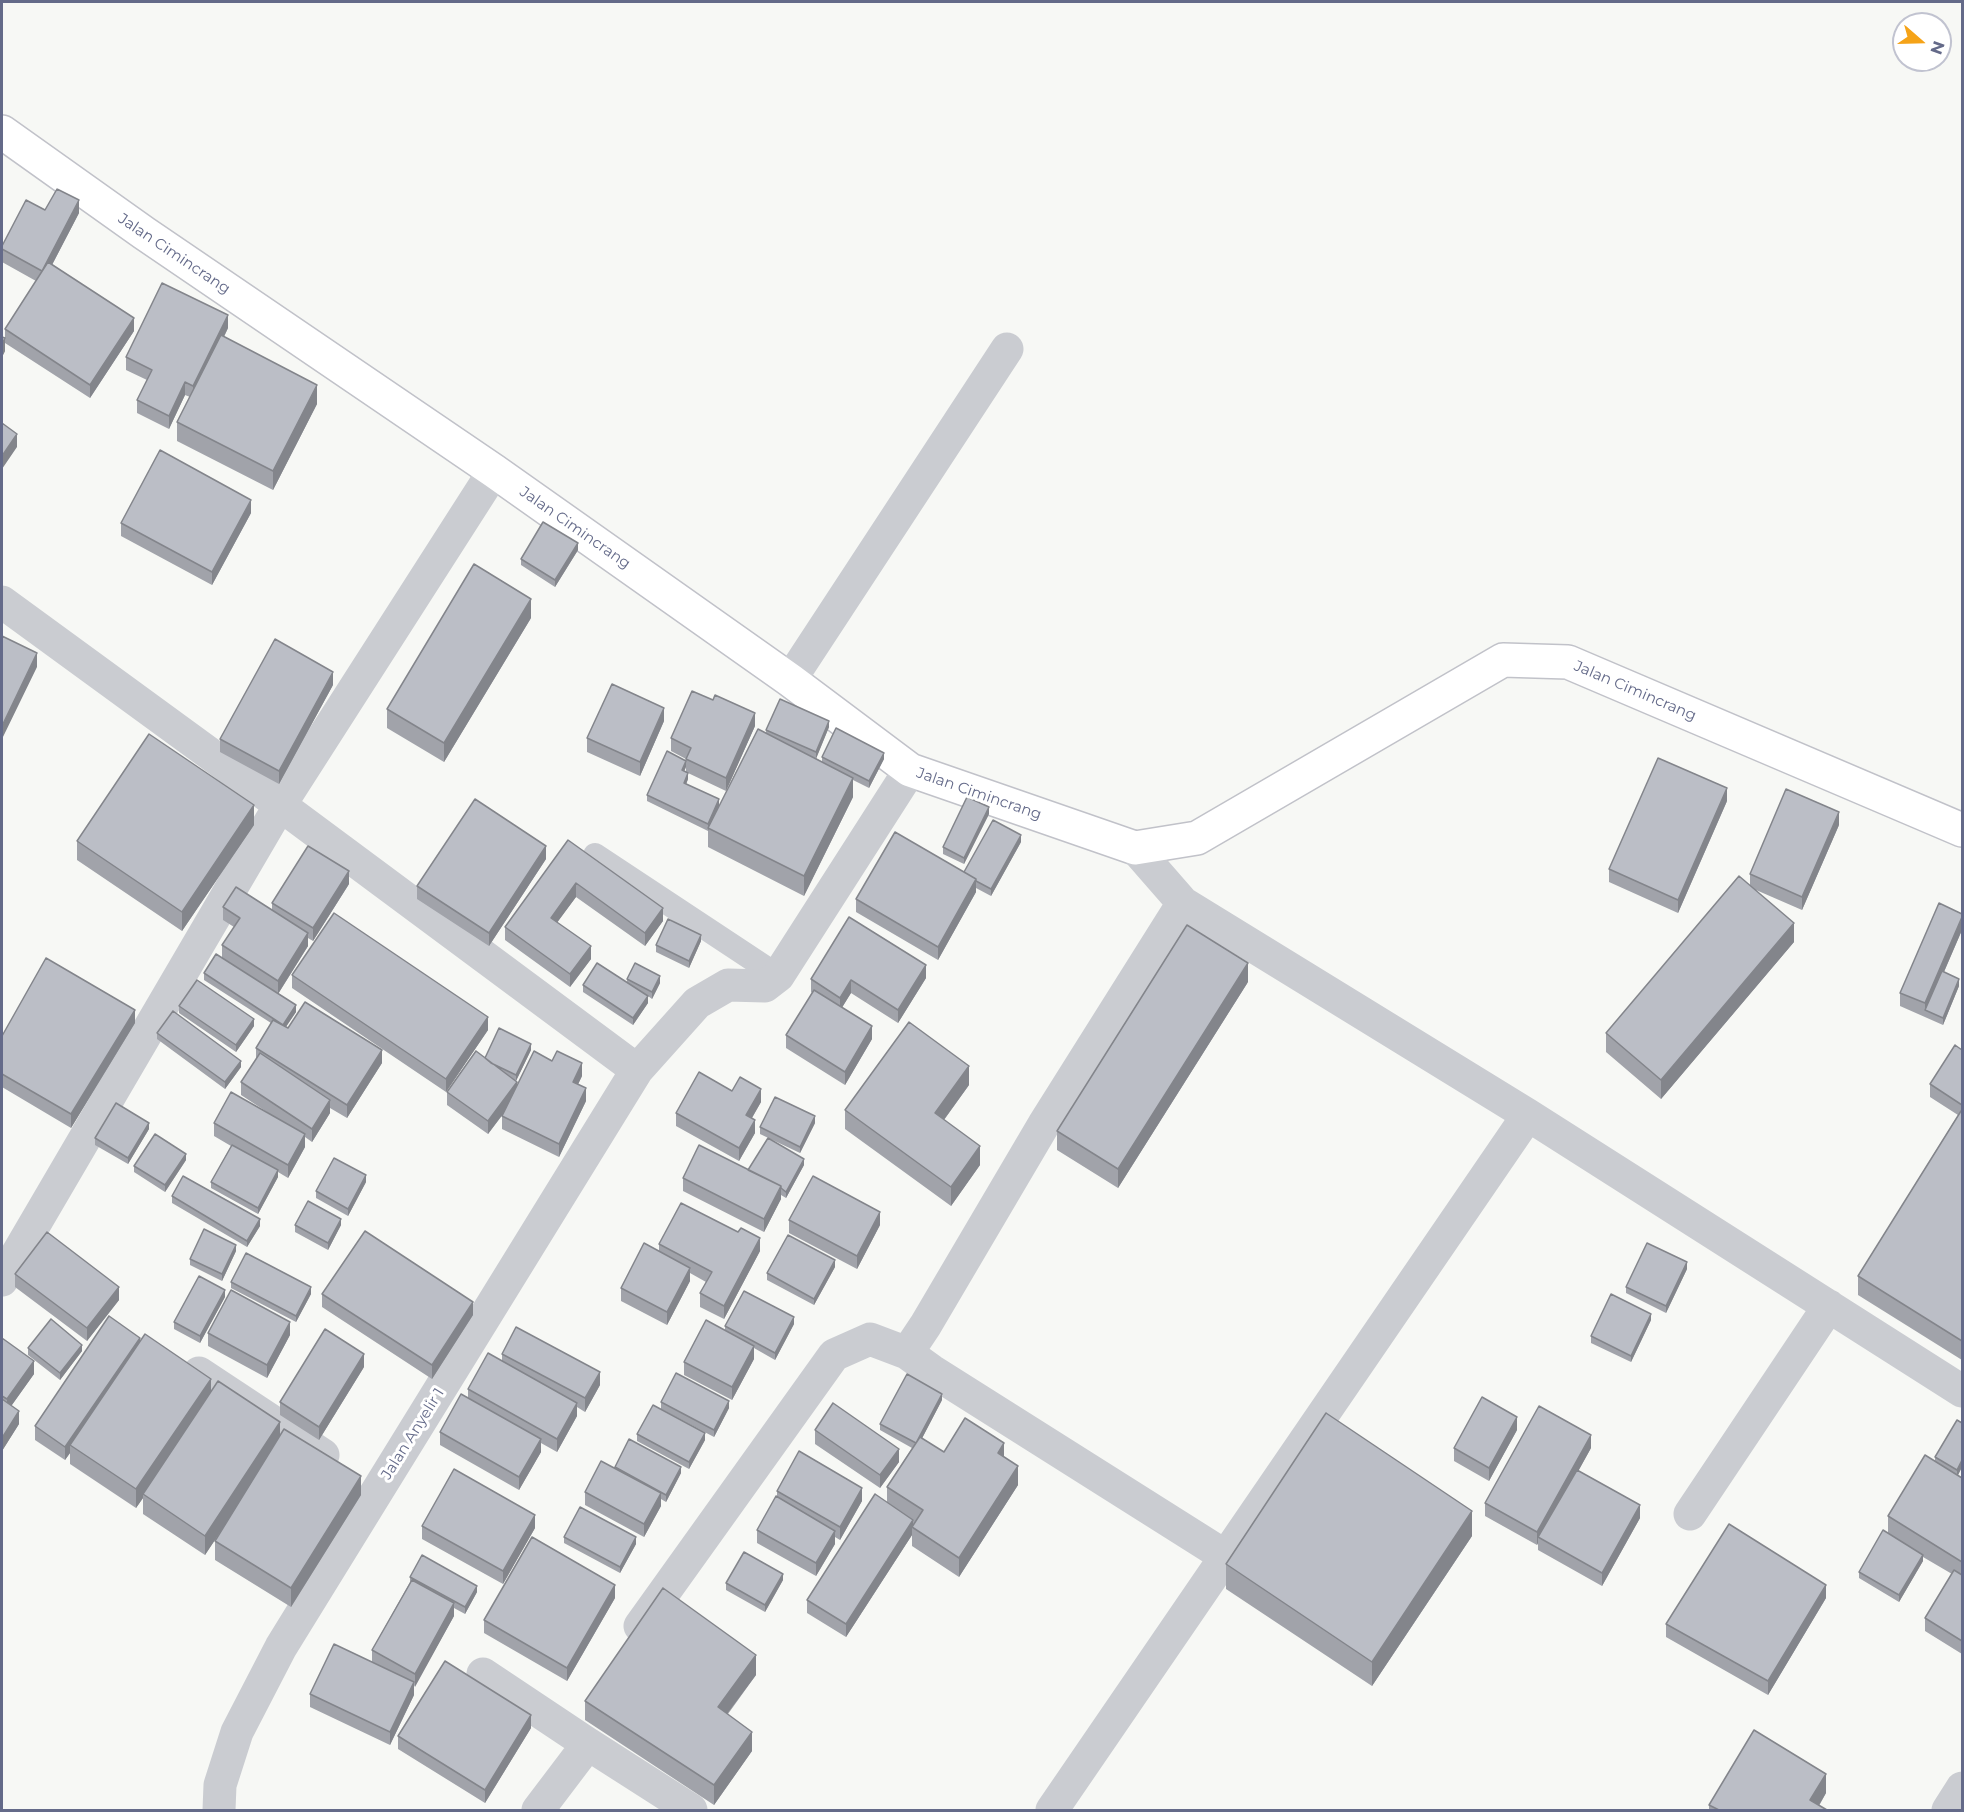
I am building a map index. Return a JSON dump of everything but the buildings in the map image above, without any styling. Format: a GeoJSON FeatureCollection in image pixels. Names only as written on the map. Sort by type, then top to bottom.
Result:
{"type":"FeatureCollection","features":[{"type":"Feature","properties":{"kind":"main road","name":"Jalan Cimincrang"},"geometry":{"type":"LineString","coordinates":[[2,132],[144,233],[494,471],[790,680],[910,770],[1135,848],[1197,838],[1503,660],[1568,662],[1962,830]]}},
{"type":"Feature","properties":{"kind":"street"},"geometry":{"type":"LineString","coordinates":[[790,680],[1007,349]]}},
{"type":"Feature","properties":{"kind":"street"},"geometry":{"type":"LineString","coordinates":[[2,1280],[280,805],[494,471]]}},
{"type":"Feature","properties":{"kind":"street"},"geometry":{"type":"LineString","coordinates":[[2,602],[637,1070]]}},
{"type":"Feature","properties":{"kind":"street"},"geometry":{"type":"LineString","coordinates":[[778,976],[910,770]]}},
{"type":"Feature","properties":{"kind":"street"},"geometry":{"type":"LineString","coordinates":[[1135,848],[1183,903],[1528,1115],[1962,1391]]}},
{"type":"Feature","properties":{"kind":"street"},"geometry":{"type":"LineString","coordinates":[[907,1353],[1044,1124],[1183,903]]}},
{"type":"Feature","properties":{"kind":"street","name":"Jalan Anyelir 1"},"geometry":{"type":"LineString","coordinates":[[219,1810],[220,1785],[237,1732],[281,1647],[637,1070],[697,1004],[728,985],[765,986],[778,976]]}},
{"type":"Feature","properties":{"kind":"street"},"geometry":{"type":"LineString","coordinates":[[1052,1810],[1528,1115]]}},
{"type":"Feature","properties":{"kind":"street"},"geometry":{"type":"LineString","coordinates":[[1690,1514],[1829,1306]]}},
{"type":"Feature","properties":{"kind":"street"},"geometry":{"type":"LineString","coordinates":[[623,1651],[834,1355],[870,1339],[907,1353],[1225,1556]]}},
{"type":"Feature","properties":{"kind":"street"},"geometry":{"type":"LineString","coordinates":[[199,1373],[378,1491]]}},
{"type":"Feature","properties":{"kind":"street"},"geometry":{"type":"LineString","coordinates":[[483,1674],[691,1810]]}},
{"type":"Feature","properties":{"kind":"street"},"geometry":{"type":"LineString","coordinates":[[538,1810],[588,1744]]}},
{"type":"Feature","properties":{"kind":"street"},"geometry":{"type":"LineString","coordinates":[[1948,1810],[1962,1788]]}},
{"type":"Feature","properties":{"kind":"lane"},"geometry":{"type":"LineString","coordinates":[[596,855],[778,976]]}}]}
